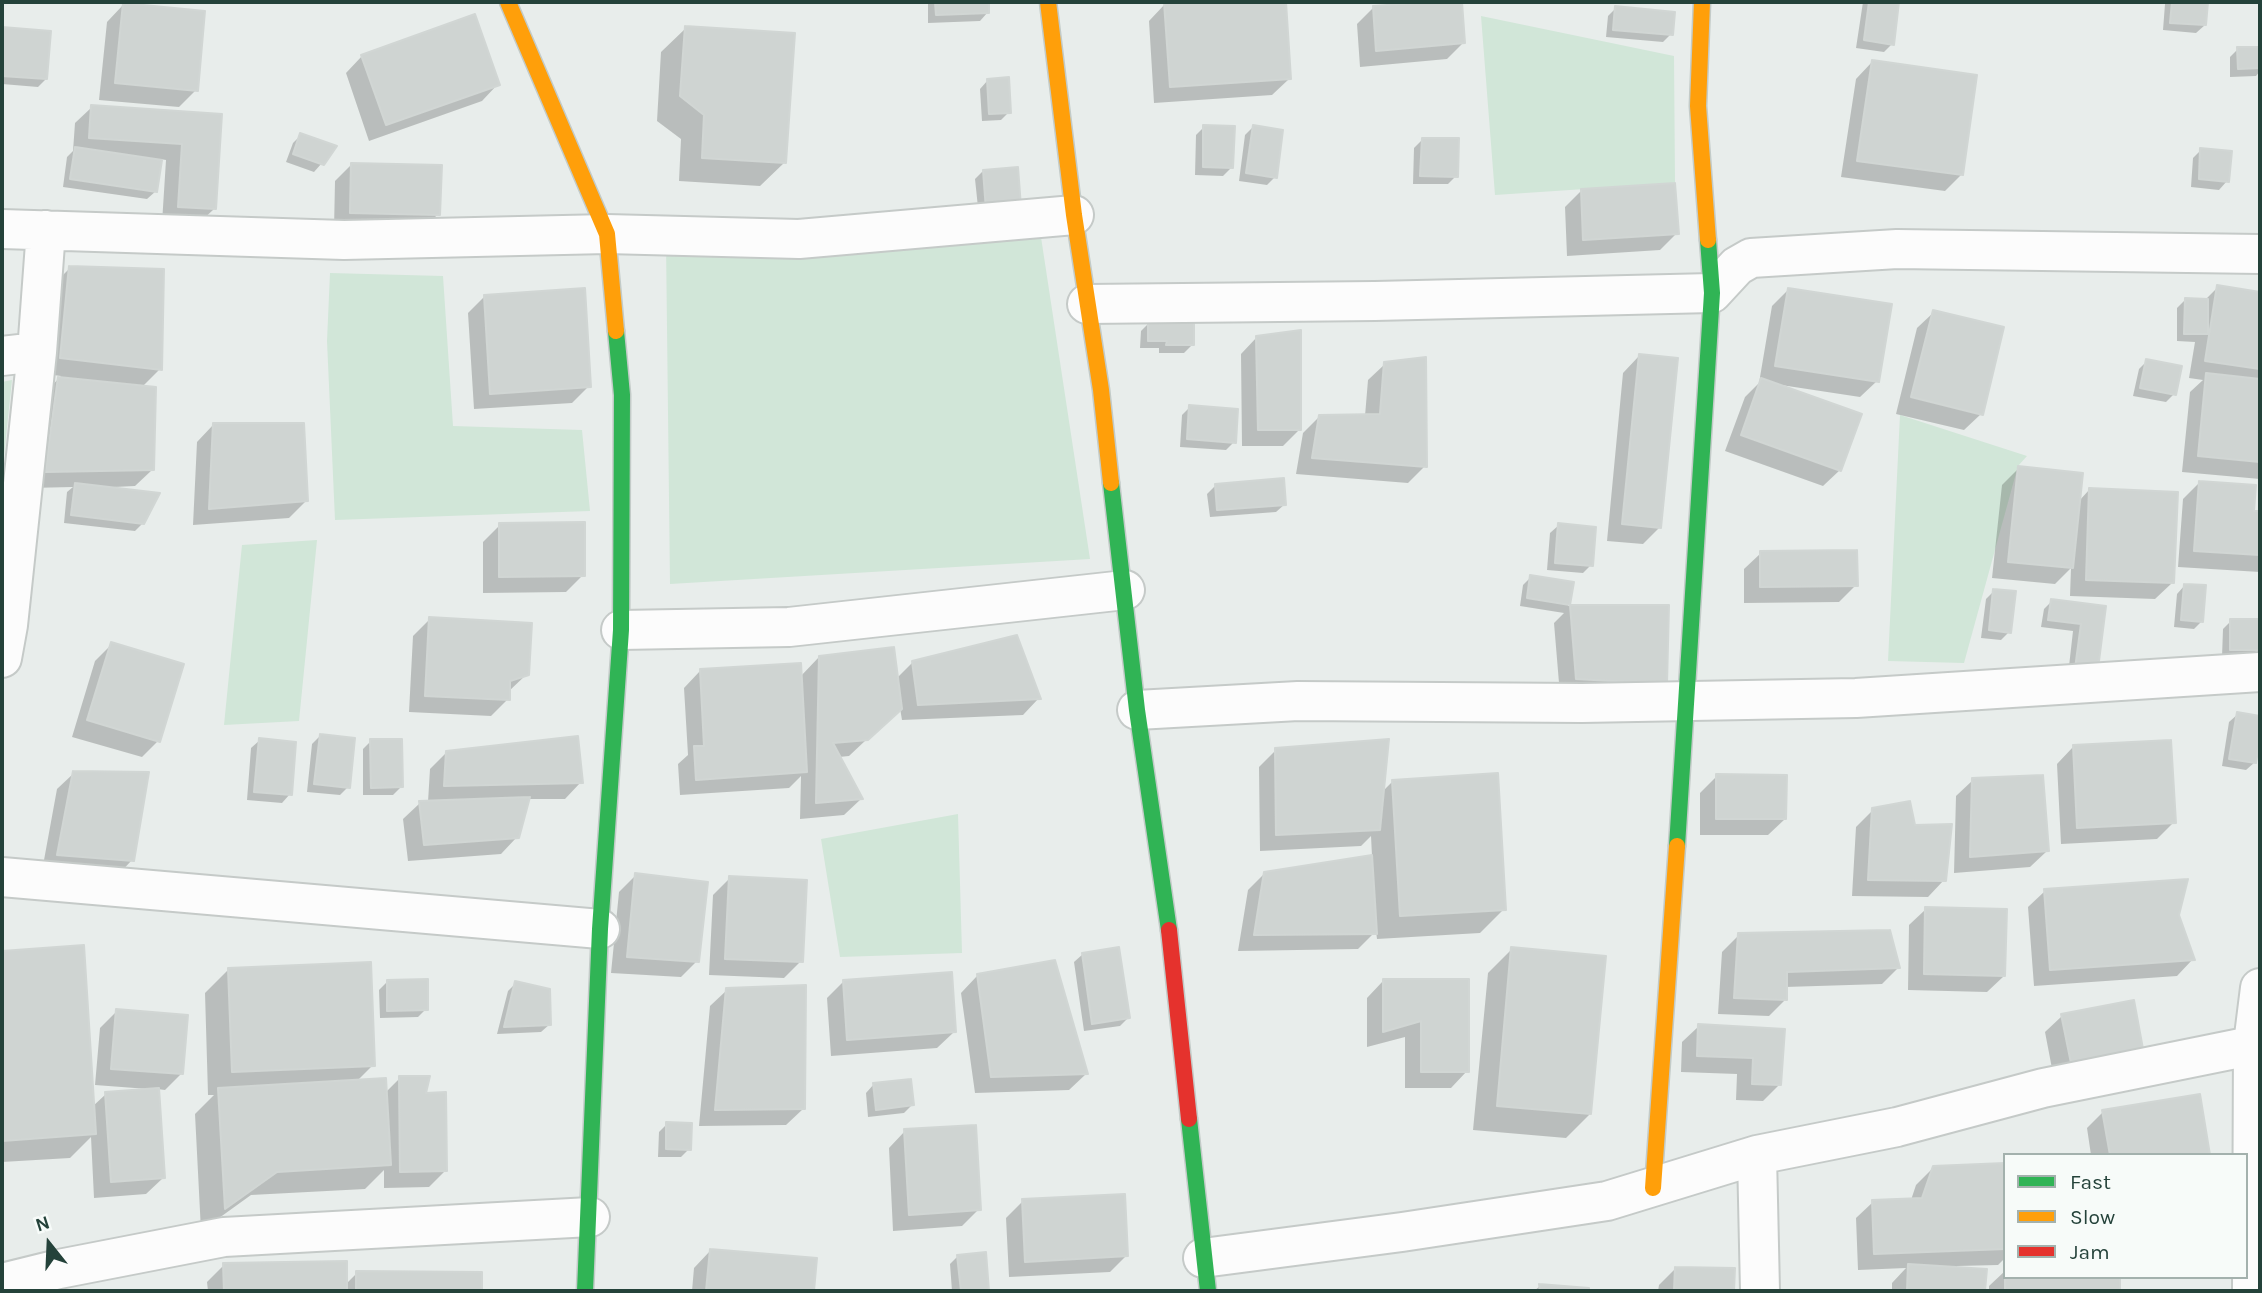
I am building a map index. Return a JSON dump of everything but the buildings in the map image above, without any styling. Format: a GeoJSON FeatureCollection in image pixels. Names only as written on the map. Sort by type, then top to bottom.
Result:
{"type":"FeatureCollection","features":[{"type":"Feature","properties":{"kind":"street"},"geometry":{"type":"LineString","coordinates":[[508,2],[607,234],[622,395],[621,630],[600,929],[585,1291]]}},
{"type":"Feature","properties":{"kind":"street"},"geometry":{"type":"LineString","coordinates":[[1048,2],[1074,215],[1101,390],[1137,710],[1167,915],[1205,1275],[1402,1232],[1607,1201],[1757,1156],[1897,1127],[2043,1088],[2257,1044]]}},
{"type":"Feature","properties":{"kind":"street"},"geometry":{"type":"LineString","coordinates":[[1653,1188],[1712,292],[1698,106],[1702,2]]}},
{"type":"Feature","properties":{"kind":"street"},"geometry":{"type":"LineString","coordinates":[[2,229],[344,240],[607,234],[799,239],[1074,215]]}},
{"type":"Feature","properties":{"kind":"street"},"geometry":{"type":"LineString","coordinates":[[2,658],[8,625],[19,354],[46,230]]}},
{"type":"Feature","properties":{"kind":"street"},"geometry":{"type":"LineString","coordinates":[[1087,304],[1375,301],[1712,292],[1737,266],[1751,258],[1897,249],[2260,254]]}},
{"type":"Feature","properties":{"kind":"street"},"geometry":{"type":"LineString","coordinates":[[621,630],[789,627],[1125,590]]}},
{"type":"Feature","properties":{"kind":"street"},"geometry":{"type":"LineString","coordinates":[[1137,710],[1298,701],[1856,698],[2260,672]]}},
{"type":"Feature","properties":{"kind":"street"},"geometry":{"type":"LineString","coordinates":[[2,877],[600,929]]}},
{"type":"Feature","properties":{"kind":"street"},"geometry":{"type":"LineString","coordinates":[[2252,1291],[2260,988]]}},
{"type":"Feature","properties":{"kind":"street"},"geometry":{"type":"LineString","coordinates":[[1757,1156],[1760,1291]]}},
{"type":"Feature","properties":{"kind":"street"},"geometry":{"type":"LineString","coordinates":[[2,1283],[62,1280],[224,1237],[590,1217]]}},
{"type":"Feature","properties":{"kind":"green space"},"geometry":{"type":"Polygon","coordinates":[[[1481,16],[1674,56],[1675,183],[1495,195],[1481,16]]]}},
{"type":"Feature","properties":{"kind":"green space"},"geometry":{"type":"Polygon","coordinates":[[[1039,224],[1090,559],[670,584],[666,242],[1039,224]]]}},
{"type":"Feature","properties":{"kind":"green space"},"geometry":{"type":"Polygon","coordinates":[[[330,273],[443,276],[453,426],[582,430],[590,511],[335,520],[327,341],[330,273]]]}},
{"type":"Feature","properties":{"kind":"green space"},"geometry":{"type":"Polygon","coordinates":[[[12,380],[2,475],[2,382],[12,380]]]}},
{"type":"Feature","properties":{"kind":"green space"},"geometry":{"type":"Polygon","coordinates":[[[1900,415],[2027,456],[2018,466],[1964,663],[1888,661],[1900,415]]]}},
{"type":"Feature","properties":{"kind":"green space"},"geometry":{"type":"Polygon","coordinates":[[[317,540],[299,721],[224,725],[242,545],[317,540]]]}},
{"type":"Feature","properties":{"kind":"green space"},"geometry":{"type":"Polygon","coordinates":[[[958,814],[962,953],[840,957],[821,839],[958,814]]]}},
{"type":"Feature","properties":{"kind":"traffic: fast"},"geometry":{"type":"LineString","coordinates":[[1677,846],[1712,293],[1708,240]]}},
{"type":"Feature","properties":{"kind":"traffic: fast"},"geometry":{"type":"LineString","coordinates":[[585,1291],[600,929],[621,630],[622,395],[616,331]]}},
{"type":"Feature","properties":{"kind":"traffic: fast"},"geometry":{"type":"LineString","coordinates":[[1111,483],[1137,710],[1169,930]]}},
{"type":"Feature","properties":{"kind":"traffic: fast"},"geometry":{"type":"LineString","coordinates":[[1189,1119],[1208,1291]]}},
{"type":"Feature","properties":{"kind":"traffic: slow"},"geometry":{"type":"LineString","coordinates":[[508,2],[607,234],[616,331]]}},
{"type":"Feature","properties":{"kind":"traffic: slow"},"geometry":{"type":"LineString","coordinates":[[1048,2],[1074,215],[1101,390],[1111,483]]}},
{"type":"Feature","properties":{"kind":"traffic: slow"},"geometry":{"type":"LineString","coordinates":[[1702,2],[1698,106],[1708,240]]}},
{"type":"Feature","properties":{"kind":"traffic: slow"},"geometry":{"type":"LineString","coordinates":[[1653,1188],[1677,846]]}},
{"type":"Feature","properties":{"kind":"traffic: jam"},"geometry":{"type":"LineString","coordinates":[[1169,930],[1189,1119]]}}]}
